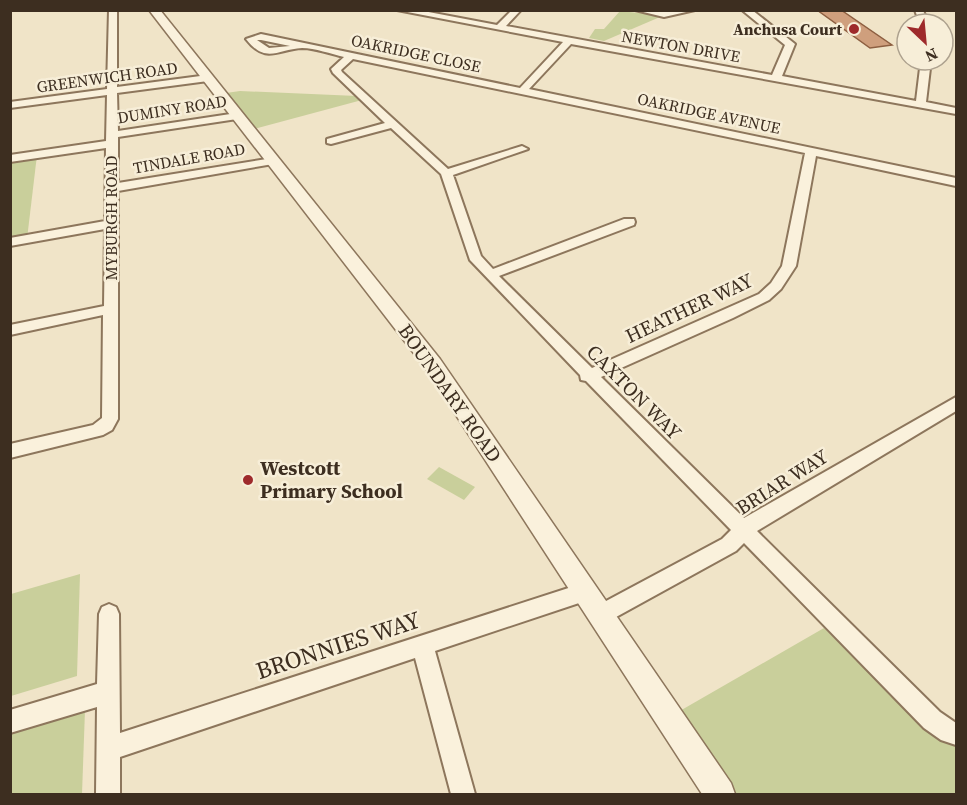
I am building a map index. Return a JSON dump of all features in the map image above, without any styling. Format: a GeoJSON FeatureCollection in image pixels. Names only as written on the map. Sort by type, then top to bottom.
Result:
{"type":"FeatureCollection","features":[{"type":"Feature","properties":{"kind":"street","name":"MYBURGH ROAD"},"geometry":{"type":"LineString","coordinates":[[10,451],[97,430],[106,425],[111,412],[113,10]]}},
{"type":"Feature","properties":{"kind":"street","name":"BOUNDARY ROAD"},"geometry":{"type":"LineString","coordinates":[[154,10],[433,364],[720,795]]}},
{"type":"Feature","properties":{"kind":"street","name":"NEWTON DRIVE"},"geometry":{"type":"LineString","coordinates":[[401,10],[957,111]]}},
{"type":"Feature","properties":{"kind":"street"},"geometry":{"type":"LineString","coordinates":[[499,28],[517,10]]}},
{"type":"Feature","properties":{"kind":"street"},"geometry":{"type":"LineString","coordinates":[[640,11],[664,14],[691,10]]}},
{"type":"Feature","properties":{"kind":"street"},"geometry":{"type":"LineString","coordinates":[[746,10],[790,44],[776,78]]}},
{"type":"Feature","properties":{"kind":"street"},"geometry":{"type":"LineString","coordinates":[[522,91],[569,41]]}},
{"type":"Feature","properties":{"kind":"street","name":"OAKRIDGE CLOSE"},"geometry":{"type":"LineString","coordinates":[[303,45],[522,91]]}},
{"type":"Feature","properties":{"kind":"street","name":"CAXTON WAY"},"geometry":{"type":"LineString","coordinates":[[352,55],[339,64],[336,69],[338,73],[446,173],[475,257],[490,275],[587,376],[932,720],[949,732],[957,734]]}},
{"type":"Feature","properties":{"kind":"street"},"geometry":{"type":"LineString","coordinates":[[921,104],[925,72]]}},
{"type":"Feature","properties":{"kind":"street","name":"GREENWICH ROAD"},"geometry":{"type":"LineString","coordinates":[[10,105],[208,78]]}},
{"type":"Feature","properties":{"kind":"street","name":"OAKRIDGE AVENUE"},"geometry":{"type":"LineString","coordinates":[[522,91],[957,182]]}},
{"type":"Feature","properties":{"kind":"street","name":"DUMINY ROAD"},"geometry":{"type":"LineString","coordinates":[[10,159],[237,116]]}},
{"type":"Feature","properties":{"kind":"street"},"geometry":{"type":"LineString","coordinates":[[331,141],[392,124]]}},
{"type":"Feature","properties":{"kind":"street"},"geometry":{"type":"LineString","coordinates":[[446,173],[522,149]]}},
{"type":"Feature","properties":{"kind":"street","name":"HEATHER WAY"},"geometry":{"type":"LineString","coordinates":[[587,376],[728,315],[764,297],[776,286],[789,266],[811,151]]}},
{"type":"Feature","properties":{"kind":"street","name":"TINDALE ROAD"},"geometry":{"type":"LineString","coordinates":[[111,188],[273,160]]}},
{"type":"Feature","properties":{"kind":"street"},"geometry":{"type":"LineString","coordinates":[[490,275],[629,222]]}},
{"type":"Feature","properties":{"kind":"street"},"geometry":{"type":"LineString","coordinates":[[10,242],[111,224]]}},
{"type":"Feature","properties":{"kind":"street"},"geometry":{"type":"LineString","coordinates":[[10,330],[111,309]]}},
{"type":"Feature","properties":{"kind":"street","name":"BRIAR WAY"},"geometry":{"type":"LineString","coordinates":[[600,615],[729,545],[754,521],[957,403]]}},
{"type":"Feature","properties":{"kind":"street","name":"BRONNIES WAY"},"geometry":{"type":"LineString","coordinates":[[108,748],[584,592]]}},
{"type":"Feature","properties":{"kind":"street"},"geometry":{"type":"LineString","coordinates":[[108,795],[109,614]]}},
{"type":"Feature","properties":{"kind":"street"},"geometry":{"type":"LineString","coordinates":[[423,646],[464,795]]}},
{"type":"Feature","properties":{"kind":"street"},"geometry":{"type":"LineString","coordinates":[[10,722],[109,692]]}},
{"type":"Feature","properties":{"kind":"green space"},"geometry":{"type":"Polygon","coordinates":[[[620,11],[660,17],[604,41],[589,38],[595,29],[604,29],[620,11]]]}},
{"type":"Feature","properties":{"kind":"green space"},"geometry":{"type":"Polygon","coordinates":[[[240,91],[357,96],[362,100],[254,129],[226,93],[240,91]]]}},
{"type":"Feature","properties":{"kind":"green space"},"geometry":{"type":"Polygon","coordinates":[[[37,155],[27,239],[11,242],[11,159],[37,155]]]}},
{"type":"Feature","properties":{"kind":"green space"},"geometry":{"type":"Polygon","coordinates":[[[439,467],[475,487],[464,500],[427,479],[439,467]]]}},
{"type":"Feature","properties":{"kind":"green space"},"geometry":{"type":"Polygon","coordinates":[[[80,574],[77,676],[11,696],[11,594],[80,574]]]}},
{"type":"Feature","properties":{"kind":"green space"},"geometry":{"type":"Polygon","coordinates":[[[824,628],[926,729],[956,742],[956,794],[736,794],[678,712],[824,628]]]}},
{"type":"Feature","properties":{"kind":"green space"},"geometry":{"type":"Polygon","coordinates":[[[85,710],[82,794],[11,794],[11,733],[85,710]]]}},
{"type":"Feature","properties":{"kind":"building","name":"Anchusa Court"},"geometry":{"type":"Polygon","coordinates":[[[817,10],[841,10],[892,45],[870,48],[817,10]]]}},
{"type":"Feature","properties":{"kind":"place","name":"Anchusa Court"},"geometry":{"type":"Point","coordinates":[854,29]}},
{"type":"Feature","properties":{"kind":"place","name":"Westcott Primary School"},"geometry":{"type":"Point","coordinates":[248,480]}}]}
